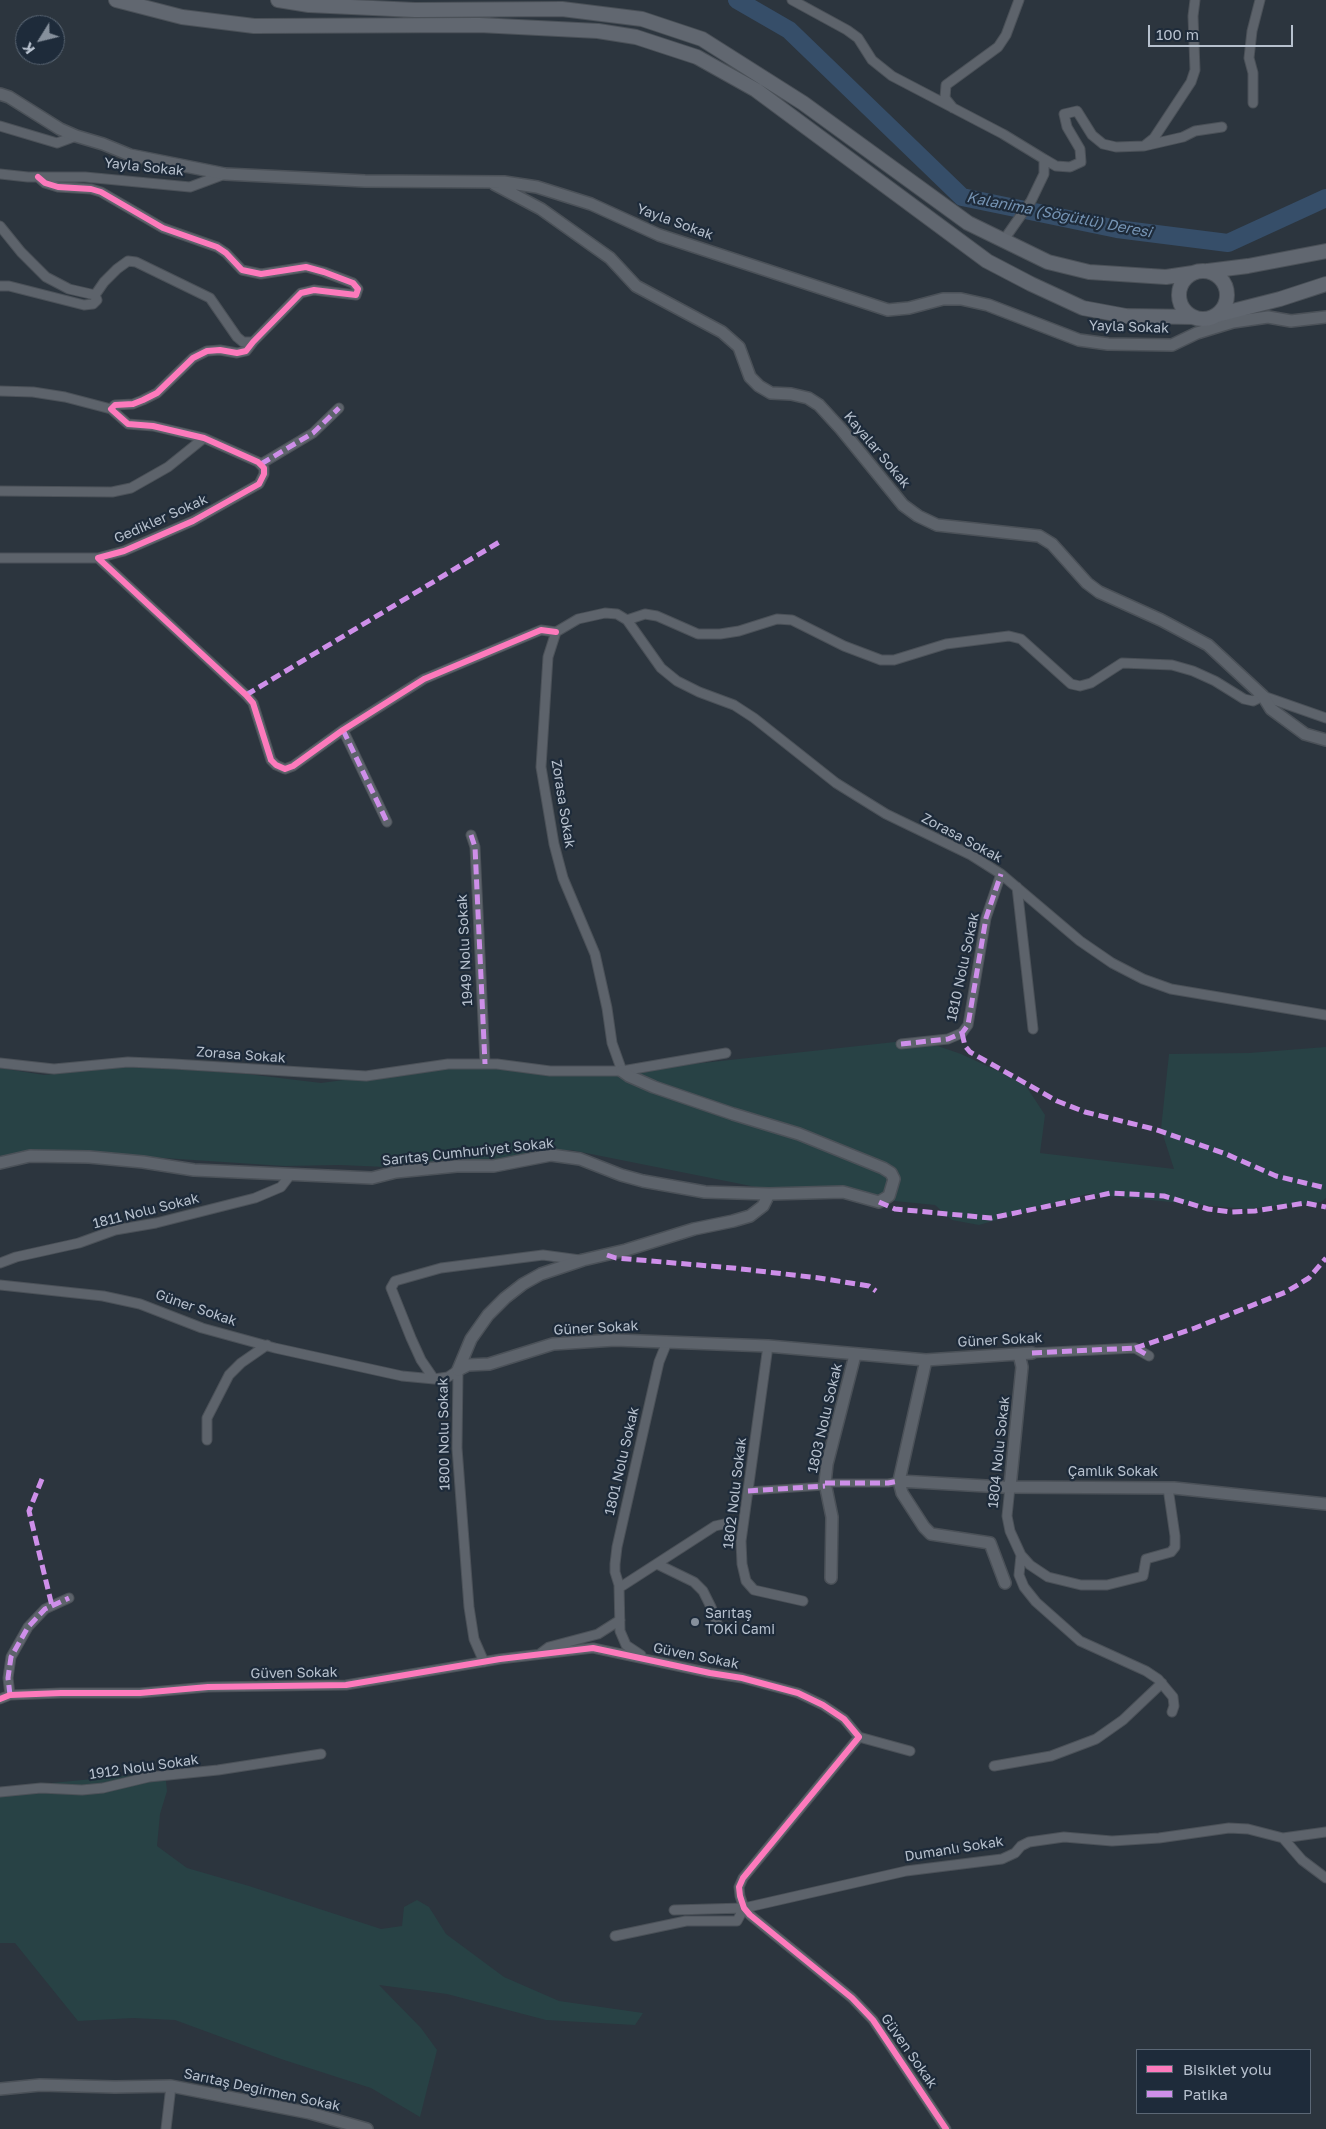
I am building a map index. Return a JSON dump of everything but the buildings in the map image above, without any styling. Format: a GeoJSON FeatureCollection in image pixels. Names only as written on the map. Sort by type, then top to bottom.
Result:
{"type":"FeatureCollection","features":[{"type":"Feature","properties":{"kind":"main road"},"geometry":{"type":"LineString","coordinates":[[116,0],[182,17],[254,26],[479,25],[598,31],[636,37],[697,57],[756,90],[987,261],[1083,308],[1126,316],[1194,317],[1202,319],[1280,299],[1326,284]]}},
{"type":"Feature","properties":{"kind":"main road"},"geometry":{"type":"LineString","coordinates":[[278,0],[309,5],[416,10],[562,9],[642,19],[702,39],[802,103],[968,223],[1048,262],[1089,272],[1166,277],[1248,266],[1326,251]]}},
{"type":"Feature","properties":{"kind":"main road"},"geometry":{"type":"LineString","coordinates":[[1208,271],[1221,278],[1227,293],[1223,309],[1217,315]]}},
{"type":"Feature","properties":{"kind":"main road"},"geometry":{"type":"LineString","coordinates":[[1193,273],[1182,283],[1179,298],[1182,306],[1194,317]]}},
{"type":"Feature","properties":{"kind":"street"},"geometry":{"type":"LineString","coordinates":[[792,0],[858,38],[872,60],[892,76],[1003,134],[1056,166],[1070,167],[1081,162],[1080,149],[1067,127],[1064,114],[1077,111],[1092,135],[1103,144],[1116,147],[1144,146],[1183,137],[1195,130],[1222,128]]}},
{"type":"Feature","properties":{"kind":"street"},"geometry":{"type":"LineString","coordinates":[[953,109],[945,98],[946,85],[998,47],[1006,36],[1019,0]]}},
{"type":"Feature","properties":{"kind":"street"},"geometry":{"type":"LineString","coordinates":[[1144,146],[1154,138],[1191,82],[1195,70],[1193,16],[1196,0]]}},
{"type":"Feature","properties":{"kind":"street"},"geometry":{"type":"LineString","coordinates":[[1253,102],[1253,73],[1250,58],[1252,31],[1260,0]]}},
{"type":"Feature","properties":{"kind":"street"},"geometry":{"type":"LineString","coordinates":[[0,94],[9,97],[60,130],[76,136],[130,155],[225,174]]}},
{"type":"Feature","properties":{"kind":"street"},"geometry":{"type":"LineString","coordinates":[[0,126],[57,143],[76,136]]}},
{"type":"Feature","properties":{"kind":"street"},"geometry":{"type":"LineString","coordinates":[[1003,241],[1031,202],[1044,174],[1044,160]]}},
{"type":"Feature","properties":{"kind":"street","name":"Yayla Sokak"},"geometry":{"type":"LineString","coordinates":[[0,174],[38,177],[85,176],[190,187],[225,174],[365,181],[491,182],[537,186],[591,204],[659,235],[888,310],[909,308],[943,299],[961,299],[988,305],[1079,340],[1108,344],[1172,345],[1197,333],[1233,322],[1268,317],[1290,321],[1326,317]]}},
{"type":"Feature","properties":{"kind":"street"},"geometry":{"type":"LineString","coordinates":[[38,177],[45,184],[58,187],[91,189],[101,192],[163,228],[217,247],[242,270],[253,274],[306,268],[324,272],[353,284],[358,289],[356,295],[314,290],[301,293],[252,342],[246,351],[237,353],[220,350],[207,351],[193,358],[157,392],[143,400],[115,405],[111,409]]}},
{"type":"Feature","properties":{"kind":"street","name":"Kayalar Sokak"},"geometry":{"type":"LineString","coordinates":[[491,182],[541,209],[610,258],[636,286],[651,296],[690,313],[722,332],[739,347],[750,377],[759,386],[771,394],[791,394],[808,398],[818,405],[841,429],[903,505],[918,516],[937,525],[1040,536],[1052,544],[1093,588],[1161,620],[1208,645],[1263,696],[1271,709],[1294,728],[1305,734],[1326,740]]}},
{"type":"Feature","properties":{"kind":"street"},"geometry":{"type":"LineString","coordinates":[[0,226],[21,252],[46,277],[69,289],[95,294]]}},
{"type":"Feature","properties":{"kind":"street"},"geometry":{"type":"LineString","coordinates":[[0,286],[9,286],[84,305],[92,304],[96,300],[95,294],[117,269],[128,261],[136,262],[210,298],[237,337],[243,342],[252,342]]}},
{"type":"Feature","properties":{"kind":"street"},"geometry":{"type":"LineString","coordinates":[[0,391],[33,392],[65,397],[111,409],[128,424],[153,426],[204,438],[261,464],[312,433],[339,408]]}},
{"type":"Feature","properties":{"kind":"street"},"geometry":{"type":"LineString","coordinates":[[0,491],[112,492],[131,488],[168,467],[204,438]]}},
{"type":"Feature","properties":{"kind":"street","name":"Gedikler Sokak"},"geometry":{"type":"LineString","coordinates":[[0,558],[98,558],[133,547],[193,521],[259,484],[264,474],[264,468],[261,464]]}},
{"type":"Feature","properties":{"kind":"street"},"geometry":{"type":"LineString","coordinates":[[98,558],[246,695],[253,703],[271,760],[276,765],[285,769],[293,766],[343,730],[424,679],[541,630],[556,632],[578,619],[605,613],[617,614],[627,620],[645,614],[657,616],[698,634],[720,634],[738,631],[777,619],[792,620],[844,646],[881,660],[894,660],[946,644],[1009,636],[1022,639],[1071,684],[1080,686],[1091,682],[1122,664],[1172,665],[1194,671],[1215,681],[1244,700],[1253,701],[1263,696],[1326,718]]}},
{"type":"Feature","properties":{"kind":"street","name":"Zorasa Sokak"},"geometry":{"type":"LineString","coordinates":[[627,620],[661,668],[677,681],[699,692],[734,705],[844,788],[886,814],[971,856],[1001,874],[1080,941],[1112,963],[1143,979],[1184,991],[1326,1015]]}},
{"type":"Feature","properties":{"kind":"street","name":"Zorasa Sokak"},"geometry":{"type":"LineString","coordinates":[[0,1063],[54,1069],[137,1062],[366,1076],[448,1064],[486,1064],[550,1071],[622,1071],[612,1043],[607,1008],[595,954],[563,878],[554,844],[541,767],[548,657],[556,632]]}},
{"type":"Feature","properties":{"kind":"street"},"geometry":{"type":"LineString","coordinates":[[343,730],[387,822]]}},
{"type":"Feature","properties":{"kind":"street","name":"1949 Nolu Sokak"},"geometry":{"type":"LineString","coordinates":[[471,835],[475,847],[486,1064]]}},
{"type":"Feature","properties":{"kind":"street","name":"1810 Nolu Sokak"},"geometry":{"type":"LineString","coordinates":[[900,1044],[948,1040],[962,1033],[968,1025],[986,918],[1001,874]]}},
{"type":"Feature","properties":{"kind":"street"},"geometry":{"type":"LineString","coordinates":[[1017,887],[1033,1028]]}},
{"type":"Feature","properties":{"kind":"street"},"geometry":{"type":"LineString","coordinates":[[622,1071],[726,1053]]}},
{"type":"Feature","properties":{"kind":"street","name":"Sarıtaş Cumhuriyet Sokak"},"geometry":{"type":"LineString","coordinates":[[0,1162],[30,1156],[78,1156],[143,1162],[194,1170],[372,1178],[413,1170],[457,1166],[494,1166],[552,1155],[580,1159],[621,1176],[705,1192],[768,1194],[842,1192],[879,1202],[889,1196],[894,1179],[891,1173],[883,1168],[799,1134],[654,1087],[622,1071]]}},
{"type":"Feature","properties":{"kind":"street","name":"1811 Nolu Sokak"},"geometry":{"type":"LineString","coordinates":[[0,1263],[16,1257],[79,1243],[114,1230],[255,1198],[281,1188],[291,1174]]}},
{"type":"Feature","properties":{"kind":"street","name":"1800 Nolu Sokak"},"geometry":{"type":"LineString","coordinates":[[484,1662],[474,1639],[469,1607],[457,1448],[458,1370],[471,1338],[488,1315],[505,1298],[541,1274],[694,1228],[750,1216],[763,1206],[768,1194]]}},
{"type":"Feature","properties":{"kind":"street"},"geometry":{"type":"LineString","coordinates":[[434,1379],[421,1360],[391,1288],[395,1281],[441,1268],[543,1255],[583,1260]]}},
{"type":"Feature","properties":{"kind":"street","name":"Güner Sokak"},"geometry":{"type":"LineString","coordinates":[[0,1285],[102,1296],[140,1304],[202,1328],[267,1346],[402,1376],[434,1379],[448,1377],[468,1364],[489,1364],[553,1344],[615,1340],[768,1346],[926,1360],[1135,1348],[1149,1356]]}},
{"type":"Feature","properties":{"kind":"street","name":"1801 Nolu Sokak"},"geometry":{"type":"LineString","coordinates":[[648,1659],[626,1644],[620,1631],[619,1588],[615,1572],[617,1547],[660,1362],[667,1342]]}},
{"type":"Feature","properties":{"kind":"street"},"geometry":{"type":"LineString","coordinates":[[207,1440],[207,1418],[229,1375],[241,1363],[267,1346]]}},
{"type":"Feature","properties":{"kind":"street","name":"1802 Nolu Sokak"},"geometry":{"type":"LineString","coordinates":[[768,1346],[741,1541],[742,1564],[746,1582],[754,1590],[803,1601]]}},
{"type":"Feature","properties":{"kind":"street","name":"1804 Nolu Sokak"},"geometry":{"type":"LineString","coordinates":[[1019,1354],[1022,1368],[1007,1516],[1010,1531],[1021,1555],[1019,1575],[1024,1587],[1036,1602],[1080,1641],[1146,1671],[1162,1683],[1173,1697],[1174,1706],[1172,1712]]}},
{"type":"Feature","properties":{"kind":"street","name":"1803 Nolu Sokak"},"geometry":{"type":"LineString","coordinates":[[831,1578],[832,1517],[825,1484],[827,1464],[855,1355]]}},
{"type":"Feature","properties":{"kind":"street"},"geometry":{"type":"LineString","coordinates":[[926,1360],[900,1481],[902,1493],[924,1527],[931,1534],[990,1543],[1005,1583]]}},
{"type":"Feature","properties":{"kind":"street","name":"Çamlık Sokak"},"geometry":{"type":"LineString","coordinates":[[748,1491],[825,1484],[888,1483],[900,1481],[1010,1487],[1168,1488],[1326,1504]]}},
{"type":"Feature","properties":{"kind":"street"},"geometry":{"type":"LineString","coordinates":[[1021,1555],[1030,1566],[1048,1577],[1081,1585],[1107,1585],[1143,1576],[1146,1559],[1171,1552],[1175,1547],[1176,1536],[1168,1488]]}},
{"type":"Feature","properties":{"kind":"street"},"geometry":{"type":"LineString","coordinates":[[619,1588],[715,1526],[733,1522]]}},
{"type":"Feature","properties":{"kind":"street"},"geometry":{"type":"LineString","coordinates":[[657,1564],[694,1582],[707,1599],[716,1623]]}},
{"type":"Feature","properties":{"kind":"street"},"geometry":{"type":"LineString","coordinates":[[10,1695],[8,1678],[12,1657],[28,1627],[45,1609],[69,1598]]}},
{"type":"Feature","properties":{"kind":"street"},"geometry":{"type":"LineString","coordinates":[[540,1654],[549,1647],[598,1634],[620,1620]]}},
{"type":"Feature","properties":{"kind":"street","name":"Güven Sokak"},"geometry":{"type":"LineString","coordinates":[[0,1699],[10,1695],[140,1693],[208,1687],[339,1685],[484,1662],[593,1648],[742,1678],[798,1693],[823,1704],[844,1719],[859,1737]]}},
{"type":"Feature","properties":{"kind":"street"},"geometry":{"type":"LineString","coordinates":[[994,1766],[1051,1756],[1096,1739],[1110,1731],[1123,1720],[1162,1683]]}},
{"type":"Feature","properties":{"kind":"street"},"geometry":{"type":"LineString","coordinates":[[615,1936],[686,1921],[737,1921],[744,1908],[739,1887],[742,1878],[859,1737],[910,1751]]}},
{"type":"Feature","properties":{"kind":"street","name":"1912 Nolu Sokak"},"geometry":{"type":"LineString","coordinates":[[0,1792],[41,1788],[82,1790],[103,1788],[149,1777],[218,1770],[321,1754]]}},
{"type":"Feature","properties":{"kind":"street","name":"Dumanlı Sokak"},"geometry":{"type":"LineString","coordinates":[[674,1910],[744,1908],[906,1870],[1002,1859],[1015,1853],[1021,1846],[1030,1842],[1064,1837],[1112,1841],[1159,1838],[1229,1828],[1248,1829],[1283,1838],[1326,1832]]}},
{"type":"Feature","properties":{"kind":"street"},"geometry":{"type":"LineString","coordinates":[[1283,1838],[1302,1860],[1326,1878]]}},
{"type":"Feature","properties":{"kind":"street","name":"Güven Sokak"},"geometry":{"type":"LineString","coordinates":[[744,1908],[750,1915],[852,1998],[873,2020],[946,2129]]}},
{"type":"Feature","properties":{"kind":"street","name":"Sarıtaş Değirmen Sokak"},"geometry":{"type":"LineString","coordinates":[[0,2089],[40,2085],[125,2088],[171,2086],[310,2113],[367,2129]]}},
{"type":"Feature","properties":{"kind":"street"},"geometry":{"type":"LineString","coordinates":[[166,2129],[171,2086]]}},
{"type":"Feature","properties":{"kind":"green space"},"geometry":{"type":"Polygon","coordinates":[[[904,1041],[929,1043],[961,1054],[1024,1083],[1045,1115],[1040,1153],[1174,1169],[1161,1129],[1169,1054],[1249,1053],[1326,1047],[1326,1198],[1321,1202],[1245,1209],[1087,1194],[979,1225],[952,1220],[935,1205],[776,1191],[571,1150],[537,1150],[486,1165],[432,1169],[340,1165],[284,1166],[133,1156],[0,1157],[0,1068],[44,1075],[130,1066],[247,1074],[321,1083],[471,1063],[594,1071],[693,1064],[904,1041]]]}},
{"type":"Feature","properties":{"kind":"green space"},"geometry":{"type":"Polygon","coordinates":[[[165,1772],[167,1791],[160,1814],[157,1846],[187,1868],[381,1929],[402,1926],[404,1907],[417,1900],[429,1907],[446,1934],[504,1977],[559,2001],[643,2013],[635,2025],[546,2020],[447,1994],[379,1985],[421,2028],[437,2050],[420,2117],[371,2088],[281,2059],[175,2020],[133,2018],[78,2021],[15,1943],[0,1943],[0,1788],[165,1772]]]}},
{"type":"Feature","properties":{"kind":"waterway","name":"Kalanima (Söğütlü) Deresi"},"geometry":{"type":"LineString","coordinates":[[737,0],[789,30],[962,197],[1117,229],[1228,243],[1326,198]]}},
{"type":"Feature","properties":{"kind":"marked path"},"geometry":{"type":"LineString","coordinates":[[261,464],[313,433],[339,408]]}},
{"type":"Feature","properties":{"kind":"marked path"},"geometry":{"type":"LineString","coordinates":[[246,695],[501,541]]}},
{"type":"Feature","properties":{"kind":"marked path"},"geometry":{"type":"LineString","coordinates":[[343,730],[387,822]]}},
{"type":"Feature","properties":{"kind":"marked path"},"geometry":{"type":"LineString","coordinates":[[471,835],[475,847],[485,1064]]}},
{"type":"Feature","properties":{"kind":"marked path"},"geometry":{"type":"LineString","coordinates":[[901,1044],[948,1039],[962,1033],[968,1025],[986,918],[1001,874]]}},
{"type":"Feature","properties":{"kind":"marked path"},"geometry":{"type":"LineString","coordinates":[[962,1033],[965,1046],[970,1052],[1057,1101],[1085,1112],[1154,1129],[1226,1154],[1276,1176],[1326,1188]]}},
{"type":"Feature","properties":{"kind":"marked path"},"geometry":{"type":"LineString","coordinates":[[879,1202],[895,1209],[991,1218],[1111,1193],[1164,1196],[1208,1209],[1231,1212],[1255,1211],[1305,1203],[1326,1207]]}},
{"type":"Feature","properties":{"kind":"marked path"},"geometry":{"type":"LineString","coordinates":[[607,1255],[616,1258],[733,1268],[819,1278],[869,1286],[876,1291]]}},
{"type":"Feature","properties":{"kind":"marked path"},"geometry":{"type":"LineString","coordinates":[[1135,1348],[1195,1328],[1286,1292],[1309,1278],[1326,1258]]}},
{"type":"Feature","properties":{"kind":"marked path"},"geometry":{"type":"LineString","coordinates":[[1032,1353],[1135,1348],[1149,1356]]}},
{"type":"Feature","properties":{"kind":"marked path"},"geometry":{"type":"LineString","coordinates":[[42,1479],[29,1511],[52,1606]]}},
{"type":"Feature","properties":{"kind":"marked path"},"geometry":{"type":"LineString","coordinates":[[825,1483],[888,1483],[899,1481]]}},
{"type":"Feature","properties":{"kind":"marked path"},"geometry":{"type":"LineString","coordinates":[[748,1491],[825,1486]]}},
{"type":"Feature","properties":{"kind":"marked path"},"geometry":{"type":"LineString","coordinates":[[10,1695],[8,1678],[11,1657],[28,1627],[45,1609],[69,1598]]}},
{"type":"Feature","properties":{"kind":"cycle path"},"geometry":{"type":"LineString","coordinates":[[38,177],[45,183],[58,187],[91,189],[101,192],[163,228],[217,247],[226,253],[242,270],[261,274],[306,267],[353,283],[358,289],[356,295],[314,290],[301,293],[246,351],[237,353],[220,350],[207,351],[193,358],[157,393],[133,404],[115,405],[111,409],[128,424],[153,426],[204,438],[258,462],[264,468],[264,474],[259,484],[193,521],[124,551],[98,558],[253,703],[271,760],[276,765],[285,769],[293,766],[343,730],[424,679],[541,630],[556,632]]}},
{"type":"Feature","properties":{"kind":"cycle path"},"geometry":{"type":"LineString","coordinates":[[0,1699],[10,1695],[140,1693],[208,1687],[346,1685],[500,1659],[593,1648],[742,1678],[798,1693],[823,1705],[844,1719],[859,1737],[743,1878],[739,1887],[744,1908],[750,1915],[852,1998],[873,2020],[946,2129]]}},
{"type":"Feature","properties":{"kind":"place","name":"Sarıtaş TOKİ Cami"},"geometry":{"type":"Point","coordinates":[695,1622]}}]}
